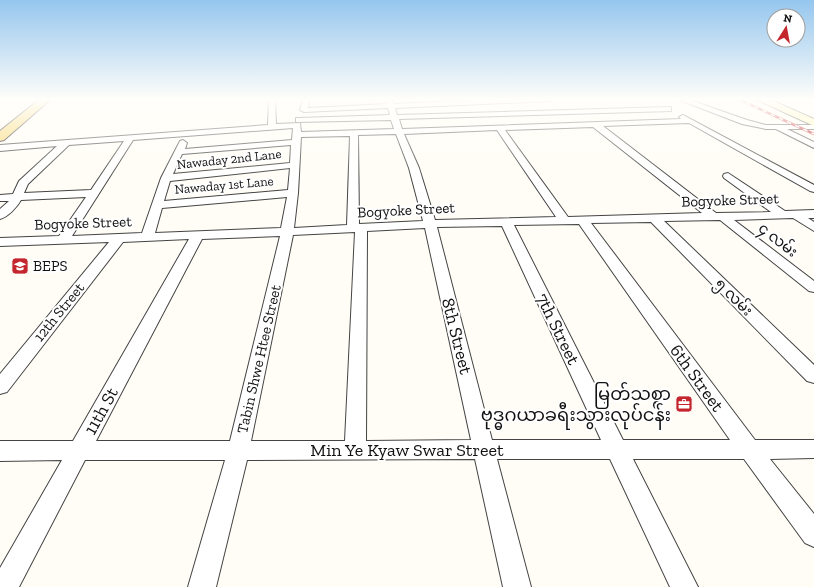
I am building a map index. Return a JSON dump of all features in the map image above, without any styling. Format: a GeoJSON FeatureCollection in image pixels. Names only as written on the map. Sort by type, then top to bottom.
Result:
{"type":"FeatureCollection","features":[{"type":"Feature","properties":{"kind":"main road"},"geometry":{"type":"LineString","coordinates":[[0,136],[12,126]]}},
{"type":"Feature","properties":{"kind":"street"},"geometry":{"type":"LineString","coordinates":[[0,148],[268,126]]}},
{"type":"Feature","properties":{"kind":"street"},"geometry":{"type":"LineString","coordinates":[[297,126],[297,131]]}},
{"type":"Feature","properties":{"kind":"street"},"geometry":{"type":"LineString","coordinates":[[179,152],[329,126]]}},
{"type":"Feature","properties":{"kind":"street","name":"8th Street"},"geometry":{"type":"LineString","coordinates":[[398,126],[414,168],[430,224],[517,587]]}},
{"type":"Feature","properties":{"kind":"street"},"geometry":{"type":"LineString","coordinates":[[297,131],[354,133],[551,126]]}},
{"type":"Feature","properties":{"kind":"street","name":"၄ လမ်း"},"geometry":{"type":"LineString","coordinates":[[598,126],[814,288]]}},
{"type":"Feature","properties":{"kind":"street"},"geometry":{"type":"LineString","coordinates":[[701,126],[814,189]]}},
{"type":"Feature","properties":{"kind":"street"},"geometry":{"type":"LineString","coordinates":[[760,126],[766,128],[797,126]]}},
{"type":"Feature","properties":{"kind":"street","name":"6th Street"},"geometry":{"type":"LineString","coordinates":[[499,128],[574,220],[814,534]]}},
{"type":"Feature","properties":{"kind":"street"},"geometry":{"type":"LineString","coordinates":[[777,128],[814,145]]}},
{"type":"Feature","properties":{"kind":"street","name":"Tabin Shwe Htee Street"},"geometry":{"type":"LineString","coordinates":[[202,587],[238,451],[287,232],[293,193],[297,131]]}},
{"type":"Feature","properties":{"kind":"street"},"geometry":{"type":"LineString","coordinates":[[354,133],[357,228],[355,450]]}},
{"type":"Feature","properties":{"kind":"street"},"geometry":{"type":"LineString","coordinates":[[147,237],[166,178],[188,134]]}},
{"type":"Feature","properties":{"kind":"street"},"geometry":{"type":"LineString","coordinates":[[63,240],[130,138]]}},
{"type":"Feature","properties":{"kind":"street"},"geometry":{"type":"LineString","coordinates":[[0,215],[14,203],[23,183],[66,143]]}},
{"type":"Feature","properties":{"kind":"street","name":"Nawaday 2nd Lane"},"geometry":{"type":"LineString","coordinates":[[166,178],[295,165]]}},
{"type":"Feature","properties":{"kind":"street"},"geometry":{"type":"LineString","coordinates":[[728,176],[789,215],[814,227]]}},
{"type":"Feature","properties":{"kind":"street"},"geometry":{"type":"LineString","coordinates":[[0,198],[94,193]]}},
{"type":"Feature","properties":{"kind":"street","name":"Nawaday 1st Lane"},"geometry":{"type":"LineString","coordinates":[[158,205],[293,193]]}},
{"type":"Feature","properties":{"kind":"street","name":"Bogyoke Street"},"geometry":{"type":"LineString","coordinates":[[0,242],[287,232],[430,224],[814,214]]}},
{"type":"Feature","properties":{"kind":"street","name":"၅ လမ်း"},"geometry":{"type":"LineString","coordinates":[[654,218],[814,376]]}},
{"type":"Feature","properties":{"kind":"street","name":"7th Street"},"geometry":{"type":"LineString","coordinates":[[506,222],[684,587]]}},
{"type":"Feature","properties":{"kind":"street","name":"11th St"},"geometry":{"type":"LineString","coordinates":[[4,587],[198,235]]}},
{"type":"Feature","properties":{"kind":"street","name":"12th Street"},"geometry":{"type":"LineString","coordinates":[[0,387],[119,238]]}},
{"type":"Feature","properties":{"kind":"street","name":"Min Ye Kyaw Swar Street"},"geometry":{"type":"LineString","coordinates":[[0,451],[814,449]]}},
{"type":"Feature","properties":{"kind":"railway"},"geometry":{"type":"LineString","coordinates":[[797,126],[814,134]]}},
{"type":"Feature","properties":{"kind":"place","name":"BEPS"},"geometry":{"type":"Point","coordinates":[20,266]}},
{"type":"Feature","properties":{"kind":"place","name":"မြတ်သစ္စာ ဗုဒ္ဓဂယာခရီးသွားလုပ်ငန်း"},"geometry":{"type":"Point","coordinates":[684,404]}}]}
